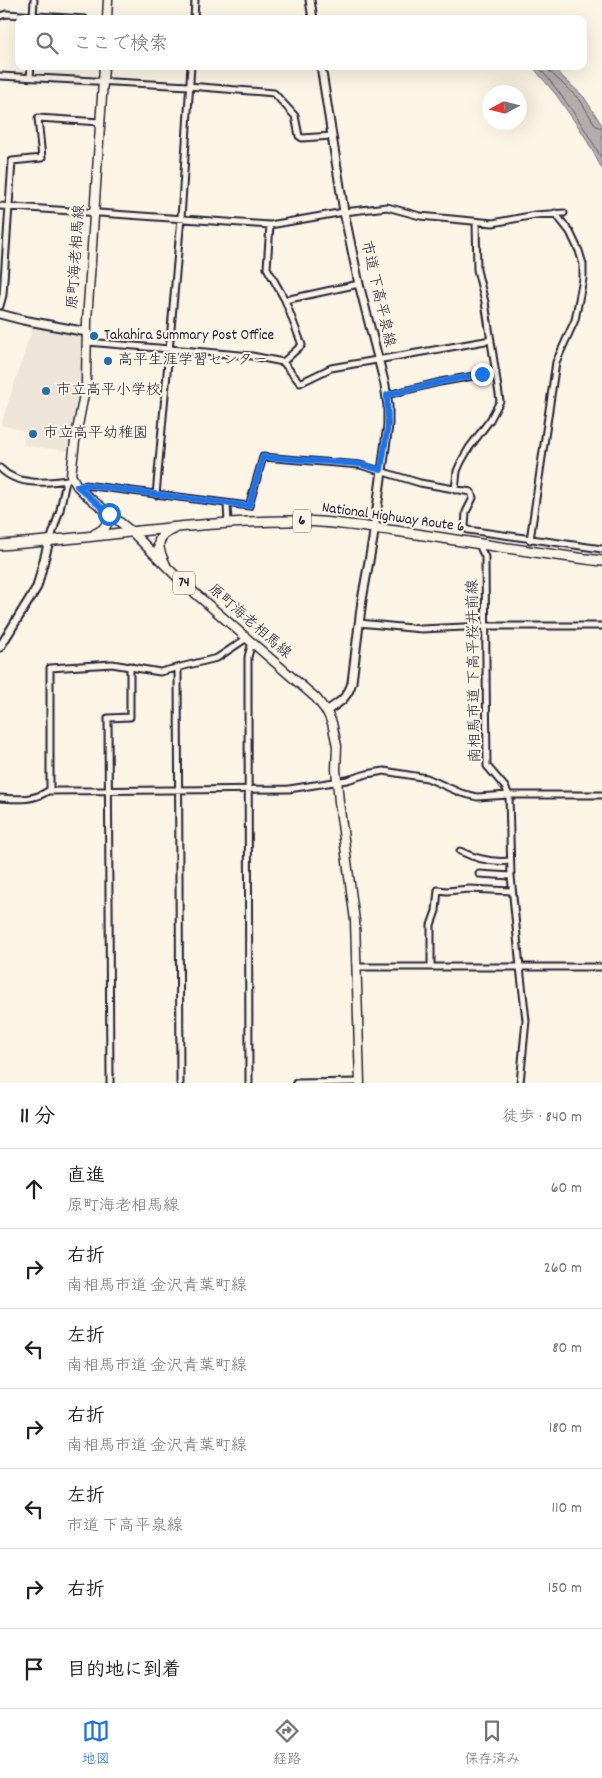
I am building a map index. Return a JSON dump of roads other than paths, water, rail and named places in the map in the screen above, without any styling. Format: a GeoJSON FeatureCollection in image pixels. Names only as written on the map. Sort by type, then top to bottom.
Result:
{"type":"FeatureCollection","features":[{"type":"Feature","properties":{"kind":"highway"},"geometry":{"type":"LineString","coordinates":[[90,536],[105,528],[109,514]]}},
{"type":"Feature","properties":{"kind":"highway","name":"National Highway Route 6"},"geometry":{"type":"LineString","coordinates":[[0,545],[228,522],[299,521],[374,528],[602,561]]}},
{"type":"Feature","properties":{"kind":"highway"},"geometry":{"type":"LineString","coordinates":[[165,564],[160,552],[160,539],[166,533],[182,526]]}},
{"type":"Feature","properties":{"kind":"main road"},"geometry":{"type":"LineString","coordinates":[[107,15],[108,0]]}},
{"type":"Feature","properties":{"kind":"main road","name":"原町海老相馬線"},"geometry":{"type":"LineString","coordinates":[[104,70],[86,342],[86,384],[73,454],[72,482],[131,532],[249,640],[316,698],[332,723],[336,737],[337,782],[354,910],[360,1082]]}},
{"type":"Feature","properties":{"kind":"street"},"geometry":{"type":"LineString","coordinates":[[33,15],[34,0]]}},
{"type":"Feature","properties":{"kind":"street"},"geometry":{"type":"LineString","coordinates":[[194,15],[195,0]]}},
{"type":"Feature","properties":{"kind":"street"},"geometry":{"type":"LineString","coordinates":[[310,0],[312,15]]}},
{"type":"Feature","properties":{"kind":"street"},"geometry":{"type":"LineString","coordinates":[[0,16],[6,14],[15,15]]}},
{"type":"Feature","properties":{"kind":"street"},"geometry":{"type":"LineString","coordinates":[[30,78],[31,70]]}},
{"type":"Feature","properties":{"kind":"street"},"geometry":{"type":"LineString","coordinates":[[156,494],[181,218],[191,70]]}},
{"type":"Feature","properties":{"kind":"street","name":"市道 下高平泉線"},"geometry":{"type":"LineString","coordinates":[[321,70],[358,284],[387,395],[388,425],[350,692],[344,700],[326,711]]}},
{"type":"Feature","properties":{"kind":"street"},"geometry":{"type":"LineString","coordinates":[[0,76],[190,86],[274,94],[295,116],[299,136],[302,138],[332,136]]}},
{"type":"Feature","properties":{"kind":"street"},"geometry":{"type":"LineString","coordinates":[[0,306],[3,295],[2,269],[12,161],[42,158],[38,118],[100,122]]}},
{"type":"Feature","properties":{"kind":"street"},"geometry":{"type":"LineString","coordinates":[[0,206],[270,225],[344,212],[387,207],[420,216],[476,223],[499,223],[526,216],[564,212]]}},
{"type":"Feature","properties":{"kind":"street"},"geometry":{"type":"LineString","coordinates":[[530,540],[556,362],[575,320],[583,279],[583,264],[580,251],[570,232],[555,213]]}},
{"type":"Feature","properties":{"kind":"street"},"geometry":{"type":"LineString","coordinates":[[455,490],[457,471],[461,462],[490,420],[499,403],[485,302],[477,270],[476,223]]}},
{"type":"Feature","properties":{"kind":"street"},"geometry":{"type":"LineString","coordinates":[[270,225],[267,268],[285,300],[302,345],[283,362]]}},
{"type":"Feature","properties":{"kind":"street"},"geometry":{"type":"LineString","coordinates":[[285,300],[358,284]]}},
{"type":"Feature","properties":{"kind":"street"},"geometry":{"type":"LineString","coordinates":[[0,314],[87,332]]}},
{"type":"Feature","properties":{"kind":"street"},"geometry":{"type":"LineString","coordinates":[[86,342],[252,356],[283,362],[300,383],[331,368],[491,340]]}},
{"type":"Feature","properties":{"kind":"street"},"geometry":{"type":"LineString","coordinates":[[387,395],[440,382],[496,372]]}},
{"type":"Feature","properties":{"kind":"street"},"geometry":{"type":"LineString","coordinates":[[0,468],[9,476],[21,481],[72,482],[227,505],[249,506],[263,457],[360,464],[420,483],[468,491],[473,494],[473,498],[466,512],[465,527],[482,535],[602,549]]}},
{"type":"Feature","properties":{"kind":"street"},"geometry":{"type":"LineString","coordinates":[[0,647],[37,587],[49,541],[72,482]]}},
{"type":"Feature","properties":{"kind":"street"},"geometry":{"type":"LineString","coordinates":[[227,505],[228,522]]}},
{"type":"Feature","properties":{"kind":"street","name":"南相馬市道 下高平桜井前線"},"geometry":{"type":"LineString","coordinates":[[481,549],[485,557],[487,766],[505,787],[509,795]]}},
{"type":"Feature","properties":{"kind":"street"},"geometry":{"type":"LineString","coordinates":[[359,622],[421,629],[486,626],[602,626]]}},
{"type":"Feature","properties":{"kind":"street"},"geometry":{"type":"LineString","coordinates":[[50,791],[50,668],[112,664],[160,672],[216,658],[249,640]]}},
{"type":"Feature","properties":{"kind":"street"},"geometry":{"type":"LineString","coordinates":[[249,640],[249,1083]]}},
{"type":"Feature","properties":{"kind":"street"},"geometry":{"type":"LineString","coordinates":[[110,1083],[108,718],[130,717],[130,666]]}},
{"type":"Feature","properties":{"kind":"street"},"geometry":{"type":"LineString","coordinates":[[178,668],[180,1083]]}},
{"type":"Feature","properties":{"kind":"street"},"geometry":{"type":"LineString","coordinates":[[0,798],[24,800],[39,797],[50,791],[289,789],[337,782],[384,771],[427,778],[461,793],[473,796],[602,795]]}},
{"type":"Feature","properties":{"kind":"street"},"geometry":{"type":"LineString","coordinates":[[509,795],[512,891],[526,1020],[520,1083]]}},
{"type":"Feature","properties":{"kind":"street"},"geometry":{"type":"LineString","coordinates":[[460,851],[477,859],[492,862],[510,861]]}},
{"type":"Feature","properties":{"kind":"street"},"geometry":{"type":"LineString","coordinates":[[479,874],[511,876]]}},
{"type":"Feature","properties":{"kind":"street"},"geometry":{"type":"LineString","coordinates":[[431,967],[431,925],[436,911],[438,890],[512,891]]}},
{"type":"Feature","properties":{"kind":"street"},"geometry":{"type":"LineString","coordinates":[[357,967],[602,967]]}},
{"type":"Feature","properties":{"kind":"street"},"geometry":{"type":"LineString","coordinates":[[296,1083],[360,1082]]}},
{"type":"Feature","properties":{"kind":"water"},"geometry":{"type":"Polygon","coordinates":[[[535,70],[555,70],[584,97],[602,125],[602,169],[584,135],[557,96],[535,70]]]}},
{"type":"Feature","properties":{"kind":"place","name":"Takahira Summary Post Office"},"geometry":{"type":"Point","coordinates":[94,336]}},
{"type":"Feature","properties":{"kind":"place","name":"高平生涯学習センター"},"geometry":{"type":"Point","coordinates":[108,361]}},
{"type":"Feature","properties":{"kind":"place","name":"市立高平小学校"},"geometry":{"type":"Point","coordinates":[46,391]}},
{"type":"Feature","properties":{"kind":"place","name":"市立高平幼稚園"},"geometry":{"type":"Point","coordinates":[33,434]}}]}
